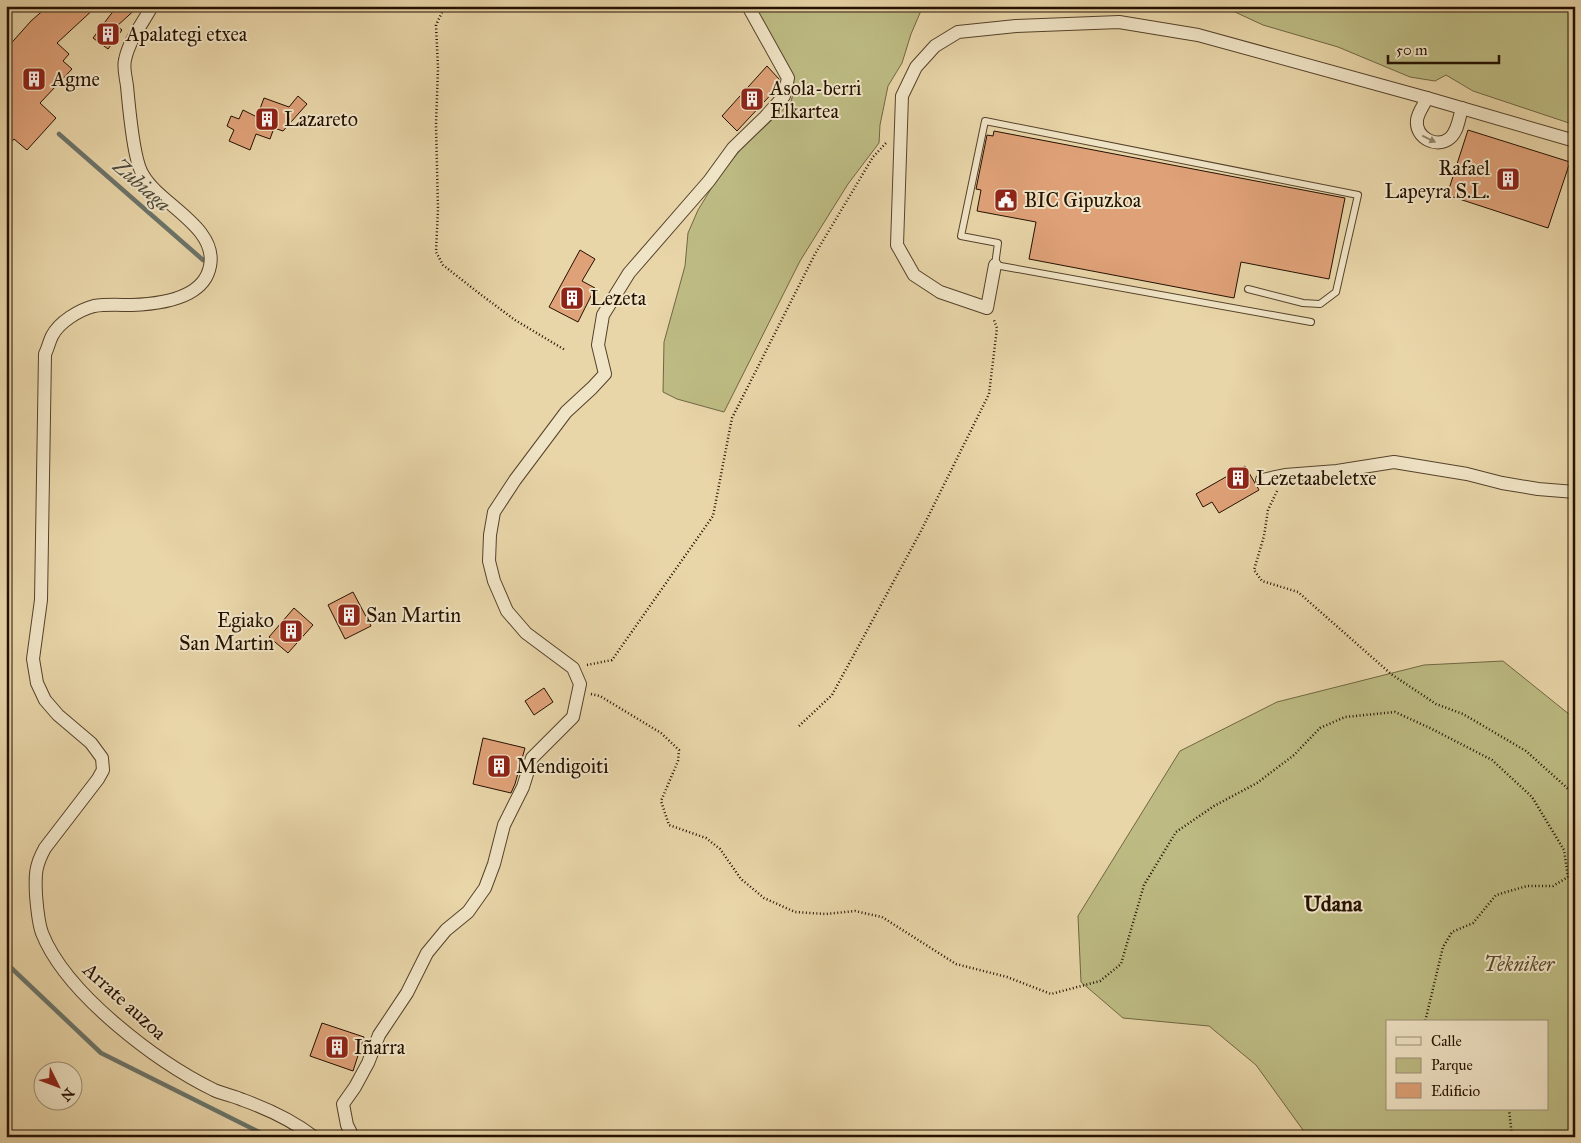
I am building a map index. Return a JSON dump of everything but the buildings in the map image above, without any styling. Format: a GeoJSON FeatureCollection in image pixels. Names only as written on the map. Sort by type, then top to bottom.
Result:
{"type":"FeatureCollection","features":[{"type":"Feature","properties":{"kind":"street"},"geometry":{"type":"LineString","coordinates":[[353,1137],[347,1125],[343,1104],[355,1087],[368,1063],[379,1035],[406,993],[427,953],[446,930],[468,912],[485,888],[494,864],[504,824],[523,787],[532,758],[573,717],[580,692],[580,684],[573,668],[526,633],[507,611],[494,581],[489,561],[490,536],[494,512],[515,480],[566,412],[605,374],[598,345],[603,315],[629,273],[709,181],[733,148],[784,96],[788,78],[748,6]]}},
{"type":"Feature","properties":{"kind":"street","name":"Arrate auzoa"},"geometry":{"type":"LineString","coordinates":[[150,10],[129,47],[124,62],[130,128],[138,164],[143,176],[153,188],[192,222],[202,235],[210,254],[210,266],[202,282],[194,291],[179,298],[135,305],[96,306],[86,309],[61,325],[52,336],[46,354],[41,600],[34,659],[37,683],[45,700],[58,715],[91,743],[102,758],[104,766],[98,779],[45,848],[39,859],[35,875],[37,901],[42,932],[63,969],[94,1004],[128,1034],[162,1059],[215,1091],[270,1110],[288,1119],[314,1137]]}},
{"type":"Feature","properties":{"kind":"street"},"geometry":{"type":"LineString","coordinates":[[994,264],[987,308],[940,292],[914,275],[897,245],[902,96],[916,67],[935,46],[958,32],[1016,26],[1119,22],[1198,35],[1442,102],[1575,141]]}},
{"type":"Feature","properties":{"kind":"street"},"geometry":{"type":"LineString","coordinates":[[1427,98],[1417,121],[1421,134],[1429,141],[1439,142],[1450,138],[1457,126],[1462,108]]}},
{"type":"Feature","properties":{"kind":"street"},"geometry":{"type":"LineString","coordinates":[[1262,480],[1278,476],[1337,471],[1394,462],[1467,474],[1529,488],[1575,492]]}},
{"type":"Feature","properties":{"kind":"lane"},"geometry":{"type":"LineString","coordinates":[[1248,289],[1303,303],[1320,304],[1336,292],[1358,195],[984,121],[961,236],[998,243],[994,264],[1311,322]]}},
{"type":"Feature","properties":{"kind":"path"},"geometry":{"type":"LineString","coordinates":[[445,6],[436,25],[438,68],[436,125],[438,209],[436,252],[443,265],[514,320],[565,350]]}},
{"type":"Feature","properties":{"kind":"path"},"geometry":{"type":"LineString","coordinates":[[573,668],[612,660],[713,516],[732,418],[815,254],[874,157],[901,128]]}},
{"type":"Feature","properties":{"kind":"path"},"geometry":{"type":"LineString","coordinates":[[799,726],[832,694],[921,531],[989,394],[997,328],[987,308]]}},
{"type":"Feature","properties":{"kind":"path"},"geometry":{"type":"LineString","coordinates":[[1278,476],[1279,486],[1268,510],[1264,536],[1254,570],[1262,580],[1298,592],[1391,674],[1436,704],[1464,714],[1526,752],[1575,794]]}},
{"type":"Feature","properties":{"kind":"path"},"geometry":{"type":"LineString","coordinates":[[580,692],[600,696],[661,733],[679,750],[678,761],[661,801],[669,825],[706,838],[720,849],[741,879],[764,898],[795,912],[826,914],[855,911],[882,917],[956,964],[1007,977],[1051,994],[1100,981],[1121,964],[1144,884],[1176,832],[1214,806],[1257,783],[1294,755],[1320,728],[1345,717],[1395,712],[1492,760],[1532,797],[1564,850],[1568,876],[1553,886],[1528,886],[1496,894],[1473,923],[1452,932],[1443,947],[1425,1020]]}},
{"type":"Feature","properties":{"kind":"path"},"geometry":{"type":"LineString","coordinates":[[1509,1110],[1512,1137]]}},
{"type":"Feature","properties":{"kind":"green space"},"geometry":{"type":"Polygon","coordinates":[[[756,6],[923,6],[911,34],[902,63],[888,86],[880,125],[879,143],[848,184],[800,261],[724,412],[677,399],[663,392],[664,342],[685,266],[688,233],[698,210],[717,179],[741,149],[791,102],[795,85],[764,28],[756,6]]]}},
{"type":"Feature","properties":{"kind":"green space"},"geometry":{"type":"Polygon","coordinates":[[[1206,6],[1575,6],[1575,125],[1473,91],[1446,75],[1435,81],[1410,77],[1338,47],[1263,25],[1235,12],[1206,6]]]}},
{"type":"Feature","properties":{"kind":"green space","name":"Tekniker"},"geometry":{"type":"Polygon","coordinates":[[[1503,661],[1575,719],[1575,1137],[1308,1137],[1256,1065],[1209,1026],[1123,1018],[1081,982],[1078,916],[1180,751],[1277,702],[1424,665],[1503,661]]]}},
{"type":"Feature","properties":{"kind":"waterway","name":"Zubiaga"},"geometry":{"type":"LineString","coordinates":[[59,134],[203,260]]}},
{"type":"Feature","properties":{"kind":"waterway"},"geometry":{"type":"LineString","coordinates":[[6,963],[101,1053],[269,1137]]}},
{"type":"Feature","properties":{"kind":"place","name":"Apalategi etxea"},"geometry":{"type":"Point","coordinates":[108,34]}},
{"type":"Feature","properties":{"kind":"place","name":"Agme"},"geometry":{"type":"Point","coordinates":[34,79]}},
{"type":"Feature","properties":{"kind":"place","name":"Asola-berri Elkartea"},"geometry":{"type":"Point","coordinates":[752,99]}},
{"type":"Feature","properties":{"kind":"place","name":"Lazareto"},"geometry":{"type":"Point","coordinates":[267,119]}},
{"type":"Feature","properties":{"kind":"place","name":"Rafael Lapeyra S.L."},"geometry":{"type":"Point","coordinates":[1508,179]}},
{"type":"Feature","properties":{"kind":"place","name":"BIC Gipuzkoa"},"geometry":{"type":"Point","coordinates":[1006,200]}},
{"type":"Feature","properties":{"kind":"place","name":"Lezeta"},"geometry":{"type":"Point","coordinates":[572,298]}},
{"type":"Feature","properties":{"kind":"place","name":"Lezetaabeletxe"},"geometry":{"type":"Point","coordinates":[1238,478]}},
{"type":"Feature","properties":{"kind":"place","name":"San Martin"},"geometry":{"type":"Point","coordinates":[349,615]}},
{"type":"Feature","properties":{"kind":"place","name":"Egiako San Martin"},"geometry":{"type":"Point","coordinates":[291,631]}},
{"type":"Feature","properties":{"kind":"place","name":"Mendigoiti"},"geometry":{"type":"Point","coordinates":[499,766]}},
{"type":"Feature","properties":{"kind":"place","name":"Iñarra"},"geometry":{"type":"Point","coordinates":[337,1047]}},
{"type":"Feature","properties":{"kind":"district","name":"Udana"},"geometry":{"type":"Point","coordinates":[1333,903]}}]}
